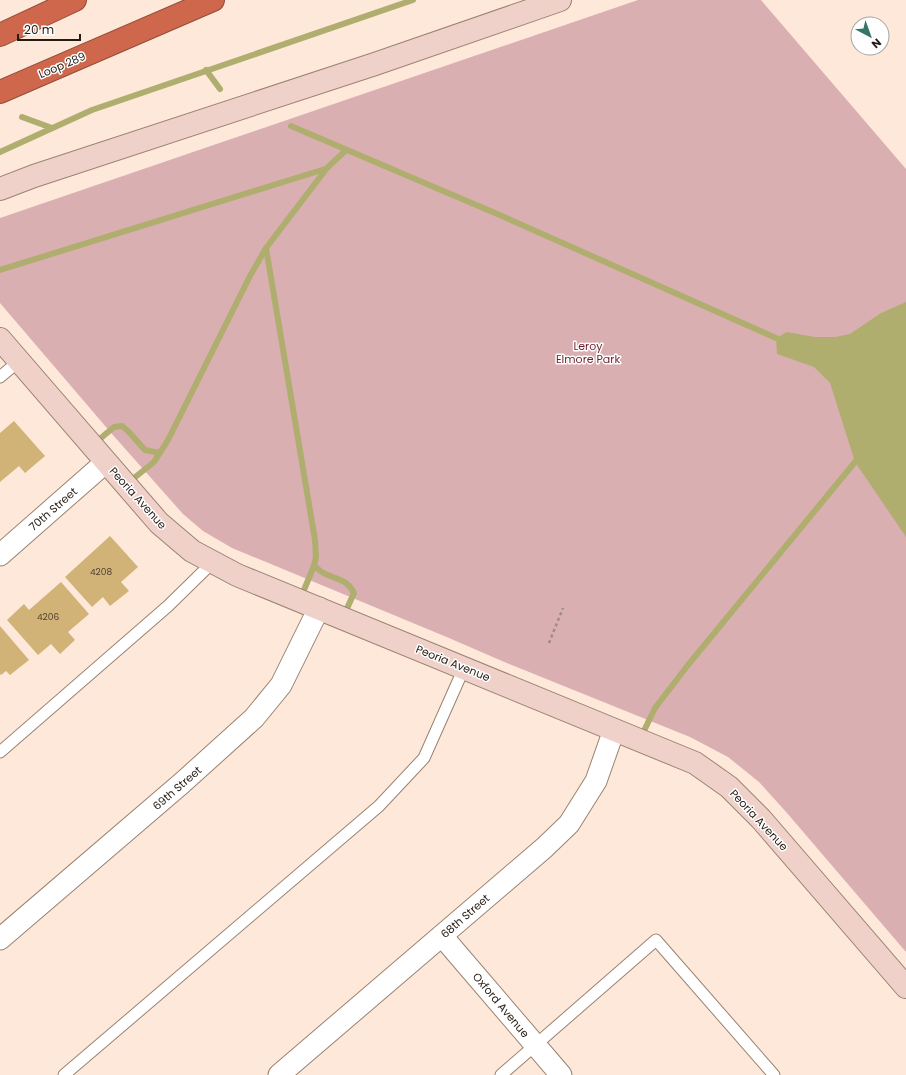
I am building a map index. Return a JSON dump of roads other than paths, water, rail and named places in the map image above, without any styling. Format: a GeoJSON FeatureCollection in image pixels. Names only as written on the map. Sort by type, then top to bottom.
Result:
{"type":"FeatureCollection","features":[{"type":"Feature","properties":{"kind":"highway"},"geometry":{"type":"LineString","coordinates":[[0,35],[76,0]]}},
{"type":"Feature","properties":{"kind":"highway","name":"Loop 289"},"geometry":{"type":"LineString","coordinates":[[0,92],[213,0]]}},
{"type":"Feature","properties":{"kind":"street"},"geometry":{"type":"LineString","coordinates":[[0,189],[34,176],[375,64],[560,0]]}},
{"type":"Feature","properties":{"kind":"street","name":"Peoria Avenue"},"geometry":{"type":"LineString","coordinates":[[0,339],[159,523],[192,551],[237,575],[695,763],[729,787],[761,819],[906,987]]}},
{"type":"Feature","properties":{"kind":"street","name":"70th Street"},"geometry":{"type":"LineString","coordinates":[[0,556],[106,462]]}},
{"type":"Feature","properties":{"kind":"street","name":"69th Street"},"geometry":{"type":"LineString","coordinates":[[0,939],[182,783],[254,718],[281,685],[319,608]]}},
{"type":"Feature","properties":{"kind":"street","name":"68th Street"},"geometry":{"type":"LineString","coordinates":[[279,1075],[544,848],[569,824],[596,781],[614,730]]}},
{"type":"Feature","properties":{"kind":"street","name":"Oxford Avenue"},"geometry":{"type":"LineString","coordinates":[[442,936],[560,1075]]}},
{"type":"Feature","properties":{"kind":"lane"},"geometry":{"type":"LineString","coordinates":[[0,377],[19,361]]}},
{"type":"Feature","properties":{"kind":"lane"},"geometry":{"type":"LineString","coordinates":[[0,752],[168,606],[213,562]]}},
{"type":"Feature","properties":{"kind":"lane"},"geometry":{"type":"LineString","coordinates":[[64,1075],[379,806],[424,758],[464,668]]}},
{"type":"Feature","properties":{"kind":"lane"},"geometry":{"type":"LineString","coordinates":[[501,1075],[656,940],[774,1075]]}},
{"type":"Feature","properties":{"kind":"waterway"},"geometry":{"type":"LineString","coordinates":[[0,152],[92,110],[413,0]]}},
{"type":"Feature","properties":{"kind":"waterway"},"geometry":{"type":"LineString","coordinates":[[206,70],[220,89]]}},
{"type":"Feature","properties":{"kind":"waterway"},"geometry":{"type":"LineString","coordinates":[[22,117],[52,128]]}},
{"type":"Feature","properties":{"kind":"waterway"},"geometry":{"type":"LineString","coordinates":[[291,126],[502,216],[776,338]]}},
{"type":"Feature","properties":{"kind":"waterway"},"geometry":{"type":"LineString","coordinates":[[129,482],[154,462],[168,440],[250,276],[266,248],[327,168],[346,150]]}},
{"type":"Feature","properties":{"kind":"waterway"},"geometry":{"type":"LineString","coordinates":[[0,270],[325,169]]}},
{"type":"Feature","properties":{"kind":"waterway"},"geometry":{"type":"LineString","coordinates":[[266,248],[315,540],[316,557],[314,566],[301,597]]}},
{"type":"Feature","properties":{"kind":"waterway"},"geometry":{"type":"LineString","coordinates":[[95,443],[114,427],[122,426],[145,450],[160,453]]}},
{"type":"Feature","properties":{"kind":"waterway"},"geometry":{"type":"LineString","coordinates":[[641,737],[655,708],[688,665],[855,462]]}},
{"type":"Feature","properties":{"kind":"waterway"},"geometry":{"type":"LineString","coordinates":[[314,566],[327,575],[344,582],[351,588],[354,593],[344,615]]}},
{"type":"Feature","properties":{"kind":"park label","name":"Leroy Elmore Park"},"geometry":{"type":"Point","coordinates":[588,352]}}]}
